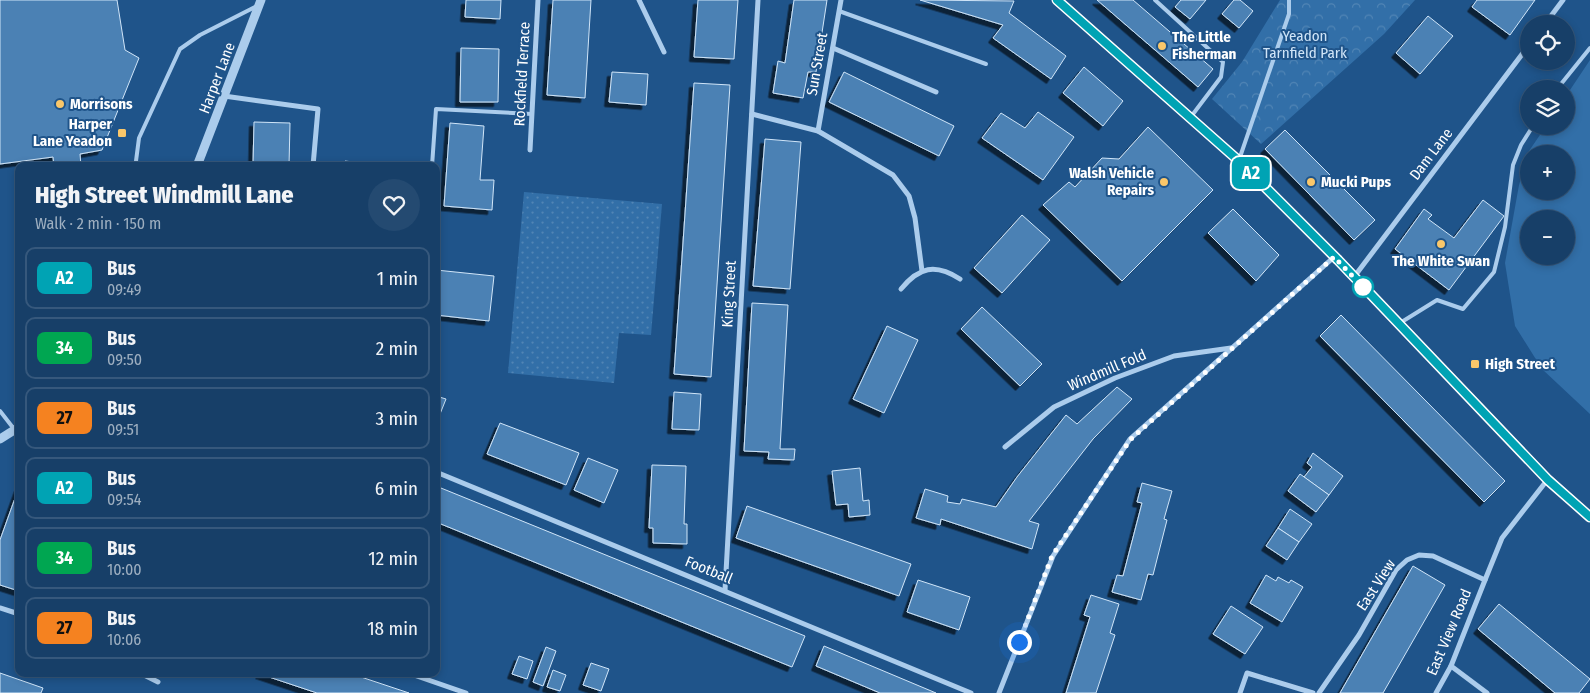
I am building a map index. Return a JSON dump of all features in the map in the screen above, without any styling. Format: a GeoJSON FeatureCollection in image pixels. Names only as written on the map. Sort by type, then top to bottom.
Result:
{"type":"FeatureCollection","features":[{"type":"Feature","properties":{"kind":"street","name":"Rockfield Terrace"},"geometry":{"type":"LineString","coordinates":[[530,150],[538,0]]}},
{"type":"Feature","properties":{"kind":"street"},"geometry":{"type":"LineString","coordinates":[[639,0],[664,52]]}},
{"type":"Feature","properties":{"kind":"street","name":"King Street"},"geometry":{"type":"LineString","coordinates":[[725,590],[758,0]]}},
{"type":"Feature","properties":{"kind":"street","name":"Sun Street"},"geometry":{"type":"LineString","coordinates":[[818,131],[841,0]]}},
{"type":"Feature","properties":{"kind":"street"},"geometry":{"type":"LineString","coordinates":[[1057,0],[1239,161],[1354,277],[1548,480],[1590,517]]}},
{"type":"Feature","properties":{"kind":"street"},"geometry":{"type":"LineString","coordinates":[[1552,15],[1563,0]]}},
{"type":"Feature","properties":{"kind":"street","name":"Harper Lane"},"geometry":{"type":"LineString","coordinates":[[199,162],[260,2]]}},
{"type":"Feature","properties":{"kind":"street"},"geometry":{"type":"LineString","coordinates":[[833,48],[936,92]]}},
{"type":"Feature","properties":{"kind":"street","name":"Dam Lane"},"geometry":{"type":"LineString","coordinates":[[1354,277],[1520,57]]}},
{"type":"Feature","properties":{"kind":"street"},"geometry":{"type":"LineString","coordinates":[[224,96],[318,109],[313,162]]}},
{"type":"Feature","properties":{"kind":"street"},"geometry":{"type":"LineString","coordinates":[[752,114],[818,131],[893,175],[909,196],[915,218],[922,271]]}},
{"type":"Feature","properties":{"kind":"street"},"geometry":{"type":"LineString","coordinates":[[999,693],[1052,556],[1130,440],[1334,257]]}},
{"type":"Feature","properties":{"kind":"street"},"geometry":{"type":"LineString","coordinates":[[901,289],[910,278],[922,271],[939,269],[960,279]]}},
{"type":"Feature","properties":{"kind":"street","name":"Windmill Fold"},"geometry":{"type":"LineString","coordinates":[[1005,447],[1054,407],[1115,378],[1174,356],[1233,348]]}},
{"type":"Feature","properties":{"kind":"street"},"geometry":{"type":"LineString","coordinates":[[0,439],[15,430]]}},
{"type":"Feature","properties":{"kind":"street","name":"Football"},"geometry":{"type":"LineString","coordinates":[[440,474],[971,693]]}},
{"type":"Feature","properties":{"kind":"street"},"geometry":{"type":"LineString","coordinates":[[1484,580],[1502,538],[1548,480]]}},
{"type":"Feature","properties":{"kind":"street","name":"East View"},"geometry":{"type":"LineString","coordinates":[[1320,693],[1359,635],[1396,570],[1407,560],[1419,554],[1433,556],[1484,580]]}},
{"type":"Feature","properties":{"kind":"street","name":"East View Road"},"geometry":{"type":"LineString","coordinates":[[1436,693],[1451,666],[1484,580]]}},
{"type":"Feature","properties":{"kind":"street"},"geometry":{"type":"LineString","coordinates":[[0,608],[15,613]]}},
{"type":"Feature","properties":{"kind":"street"},"geometry":{"type":"LineString","coordinates":[[1451,666],[1487,693]]}},
{"type":"Feature","properties":{"kind":"street"},"geometry":{"type":"LineString","coordinates":[[1240,693],[1247,673],[1312,693]]}},
{"type":"Feature","properties":{"kind":"street"},"geometry":{"type":"LineString","coordinates":[[148,677],[158,682]]}},
{"type":"Feature","properties":{"kind":"street"},"geometry":{"type":"LineString","coordinates":[[419,677],[466,693]]}},
{"type":"Feature","properties":{"kind":"lane"},"geometry":{"type":"LineString","coordinates":[[1155,0],[1223,62],[1222,77],[1190,118]]}},
{"type":"Feature","properties":{"kind":"lane"},"geometry":{"type":"LineString","coordinates":[[1239,161],[1289,14],[1289,0]]}},
{"type":"Feature","properties":{"kind":"lane"},"geometry":{"type":"LineString","coordinates":[[136,162],[139,138],[180,49],[200,35],[260,2]]}},
{"type":"Feature","properties":{"kind":"lane"},"geometry":{"type":"LineString","coordinates":[[839,11],[986,64]]}},
{"type":"Feature","properties":{"kind":"lane"},"geometry":{"type":"LineString","coordinates":[[1565,80],[1590,48]]}},
{"type":"Feature","properties":{"kind":"lane"},"geometry":{"type":"LineString","coordinates":[[432,162],[436,109],[532,114]]}},
{"type":"Feature","properties":{"kind":"lane"},"geometry":{"type":"LineString","coordinates":[[1398,324],[1436,300],[1463,309],[1494,272],[1505,227],[1513,165],[1527,135]]}},
{"type":"Feature","properties":{"kind":"lane"},"geometry":{"type":"LineString","coordinates":[[0,412],[15,427]]}},
{"type":"Feature","properties":{"kind":"green space","name":"Yeadon Tarnfield Park"},"geometry":{"type":"Polygon","coordinates":[[[1280,0],[1415,0],[1384,34],[1261,144],[1212,99],[1242,62],[1280,0]]]}},
{"type":"Feature","properties":{"kind":"green space"},"geometry":{"type":"Polygon","coordinates":[[[1590,60],[1590,414],[1542,369],[1515,326],[1505,263],[1520,182],[1520,200],[1575,200],[1575,145],[1533,145],[1540,135],[1575,135],[1575,82],[1590,60]]]}},
{"type":"Feature","properties":{"kind":"green space"},"geometry":{"type":"Polygon","coordinates":[[[524,192],[662,204],[651,335],[619,333],[614,383],[508,373],[524,192]]]}},
{"type":"Feature","properties":{"kind":"building","name":"Morrisons"},"geometry":{"type":"Polygon","coordinates":[[[0,0],[117,0],[125,50],[139,58],[102,150],[80,154],[81,162],[54,162],[53,157],[0,164],[0,0]]]}},
{"type":"Feature","properties":{"kind":"building"},"geometry":{"type":"Polygon","coordinates":[[[466,0],[501,0],[500,19],[465,17],[466,0]]]}},
{"type":"Feature","properties":{"kind":"building"},"geometry":{"type":"Polygon","coordinates":[[[553,0],[591,0],[585,98],[547,95],[553,0]]]}},
{"type":"Feature","properties":{"kind":"building"},"geometry":{"type":"Polygon","coordinates":[[[698,0],[738,0],[734,59],[694,57],[698,0]]]}},
{"type":"Feature","properties":{"kind":"building"},"geometry":{"type":"Polygon","coordinates":[[[794,0],[827,0],[816,72],[808,72],[803,98],[773,93],[778,61],[785,63],[794,0]]]}},
{"type":"Feature","properties":{"kind":"building"},"geometry":{"type":"Polygon","coordinates":[[[920,0],[1014,1],[1009,13],[1066,56],[1051,79],[993,38],[1003,25],[920,0]]]}},
{"type":"Feature","properties":{"kind":"building"},"geometry":{"type":"Polygon","coordinates":[[[1097,0],[1133,0],[1213,69],[1198,87],[1097,0]]]}},
{"type":"Feature","properties":{"kind":"building"},"geometry":{"type":"Polygon","coordinates":[[[1181,0],[1206,0],[1190,19],[1175,7],[1181,0]]]}},
{"type":"Feature","properties":{"kind":"building"},"geometry":{"type":"Polygon","coordinates":[[[1234,0],[1240,0],[1253,11],[1239,28],[1222,14],[1234,0]]]}},
{"type":"Feature","properties":{"kind":"building"},"geometry":{"type":"Polygon","coordinates":[[[1477,0],[1535,0],[1524,15],[1520,15],[1520,21],[1510,35],[1472,7],[1477,0]]]}},
{"type":"Feature","properties":{"kind":"building"},"geometry":{"type":"Polygon","coordinates":[[[1428,16],[1453,36],[1420,74],[1396,53],[1428,16]]]}},
{"type":"Feature","properties":{"kind":"building"},"geometry":{"type":"Polygon","coordinates":[[[461,48],[499,49],[498,102],[460,102],[461,48]]]}},
{"type":"Feature","properties":{"kind":"building"},"geometry":{"type":"Polygon","coordinates":[[[1084,67],[1123,101],[1103,126],[1063,93],[1084,67]]]}},
{"type":"Feature","properties":{"kind":"building"},"geometry":{"type":"Polygon","coordinates":[[[612,72],[648,74],[646,105],[609,102],[612,72]]]}},
{"type":"Feature","properties":{"kind":"building"},"geometry":{"type":"Polygon","coordinates":[[[844,72],[954,126],[939,156],[829,102],[844,72]]]}},
{"type":"Feature","properties":{"kind":"building"},"geometry":{"type":"Polygon","coordinates":[[[694,83],[730,85],[711,377],[674,374],[694,83]]]}},
{"type":"Feature","properties":{"kind":"building"},"geometry":{"type":"Polygon","coordinates":[[[1038,112],[1074,137],[1043,180],[982,138],[1001,113],[1025,128],[1038,112]]]}},
{"type":"Feature","properties":{"kind":"building"},"geometry":{"type":"Polygon","coordinates":[[[254,122],[290,123],[289,162],[253,162],[254,122]]]}},
{"type":"Feature","properties":{"kind":"building"},"geometry":{"type":"Polygon","coordinates":[[[450,123],[484,126],[480,180],[494,180],[492,210],[444,206],[450,123]]]}},
{"type":"Feature","properties":{"kind":"building"},"geometry":{"type":"Polygon","coordinates":[[[1148,127],[1213,190],[1122,281],[1043,205],[1069,182],[1075,187],[1102,158],[1119,159],[1148,127]]]}},
{"type":"Feature","properties":{"kind":"building"},"geometry":{"type":"Polygon","coordinates":[[[1285,130],[1375,220],[1354,240],[1265,149],[1285,130]]]}},
{"type":"Feature","properties":{"kind":"building"},"geometry":{"type":"Polygon","coordinates":[[[765,139],[801,142],[790,289],[753,286],[765,139]]]}},
{"type":"Feature","properties":{"kind":"building","name":"The White Swan"},"geometry":{"type":"Polygon","coordinates":[[[1483,200],[1504,216],[1449,290],[1395,249],[1424,209],[1432,215],[1428,219],[1454,238],[1483,200]]]}},
{"type":"Feature","properties":{"kind":"building"},"geometry":{"type":"Polygon","coordinates":[[[1233,209],[1279,255],[1256,281],[1208,233],[1233,209]]]}},
{"type":"Feature","properties":{"kind":"building"},"geometry":{"type":"Polygon","coordinates":[[[1022,215],[1050,240],[1002,293],[974,268],[1022,215]]]}},
{"type":"Feature","properties":{"kind":"building"},"geometry":{"type":"Polygon","coordinates":[[[440,270],[494,276],[489,321],[440,315],[440,270]]]}},
{"type":"Feature","properties":{"kind":"building"},"geometry":{"type":"Polygon","coordinates":[[[752,303],[788,305],[780,449],[795,449],[794,460],[768,459],[769,452],[744,451],[752,303]]]}},
{"type":"Feature","properties":{"kind":"building"},"geometry":{"type":"Polygon","coordinates":[[[982,307],[1042,364],[1020,386],[961,329],[982,307]]]}},
{"type":"Feature","properties":{"kind":"building"},"geometry":{"type":"Polygon","coordinates":[[[1341,315],[1505,481],[1484,502],[1320,336],[1341,315]]]}},
{"type":"Feature","properties":{"kind":"building"},"geometry":{"type":"Polygon","coordinates":[[[887,326],[918,340],[884,413],[853,399],[887,326]]]}},
{"type":"Feature","properties":{"kind":"building"},"geometry":{"type":"Polygon","coordinates":[[[1117,387],[1132,399],[1093,439],[1029,521],[1039,524],[1032,549],[941,519],[940,525],[916,518],[925,489],[948,496],[947,502],[960,504],[962,499],[996,507],[1066,415],[1077,424],[1117,387]]]}},
{"type":"Feature","properties":{"kind":"building"},"geometry":{"type":"Polygon","coordinates":[[[674,392],[701,394],[699,430],[672,429],[674,392]]]}},
{"type":"Feature","properties":{"kind":"building"},"geometry":{"type":"Polygon","coordinates":[[[440,397],[446,399],[440,414],[440,397]]]}},
{"type":"Feature","properties":{"kind":"building"},"geometry":{"type":"Polygon","coordinates":[[[500,423],[579,453],[566,485],[487,454],[500,423]]]}},
{"type":"Feature","properties":{"kind":"building"},"geometry":{"type":"Polygon","coordinates":[[[1313,453],[1343,476],[1329,495],[1304,477],[1312,467],[1307,463],[1313,453]]]}},
{"type":"Feature","properties":{"kind":"building"},"geometry":{"type":"Polygon","coordinates":[[[588,458],[618,470],[604,503],[574,490],[588,458]]]}},
{"type":"Feature","properties":{"kind":"building"},"geometry":{"type":"Polygon","coordinates":[[[652,465],[686,466],[684,524],[687,524],[687,544],[653,543],[653,528],[649,528],[652,465]]]}},
{"type":"Feature","properties":{"kind":"building"},"geometry":{"type":"Polygon","coordinates":[[[860,468],[863,501],[869,500],[870,515],[849,517],[848,504],[836,505],[832,471],[860,468]]]}},
{"type":"Feature","properties":{"kind":"building"},"geometry":{"type":"Polygon","coordinates":[[[1300,474],[1329,495],[1316,512],[1288,491],[1300,474]]]}},
{"type":"Feature","properties":{"kind":"building"},"geometry":{"type":"Polygon","coordinates":[[[1142,483],[1172,491],[1164,519],[1167,520],[1153,575],[1148,574],[1141,600],[1112,592],[1117,575],[1123,576],[1142,503],[1137,502],[1142,483]]]}},
{"type":"Feature","properties":{"kind":"building"},"geometry":{"type":"Polygon","coordinates":[[[440,488],[805,636],[792,667],[440,524],[440,488]]]}},
{"type":"Feature","properties":{"kind":"building"},"geometry":{"type":"Polygon","coordinates":[[[15,498],[15,590],[0,585],[0,540],[15,498]]]}},
{"type":"Feature","properties":{"kind":"building"},"geometry":{"type":"Polygon","coordinates":[[[747,506],[911,564],[899,596],[736,538],[747,506]]]}},
{"type":"Feature","properties":{"kind":"building"},"geometry":{"type":"Polygon","coordinates":[[[1290,509],[1312,524],[1299,542],[1278,528],[1290,509]]]}},
{"type":"Feature","properties":{"kind":"building"},"geometry":{"type":"Polygon","coordinates":[[[1278,528],[1299,542],[1287,560],[1266,546],[1278,528]]]}},
{"type":"Feature","properties":{"kind":"building"},"geometry":{"type":"Polygon","coordinates":[[[1413,566],[1445,585],[1383,693],[1340,693],[1413,566]]]}},
{"type":"Feature","properties":{"kind":"building"},"geometry":{"type":"Polygon","coordinates":[[[1266,575],[1276,581],[1278,577],[1289,583],[1291,580],[1303,587],[1282,622],[1250,603],[1266,575]]]}},
{"type":"Feature","properties":{"kind":"building"},"geometry":{"type":"Polygon","coordinates":[[[918,580],[970,597],[959,630],[907,612],[918,580]]]}},
{"type":"Feature","properties":{"kind":"building"},"geometry":{"type":"Polygon","coordinates":[[[1091,595],[1119,604],[1110,633],[1115,635],[1096,693],[1066,693],[1090,617],[1084,615],[1091,595]]]}},
{"type":"Feature","properties":{"kind":"building"},"geometry":{"type":"Polygon","coordinates":[[[1499,604],[1590,679],[1579,693],[1555,693],[1478,629],[1499,604]]]}},
{"type":"Feature","properties":{"kind":"building"},"geometry":{"type":"Polygon","coordinates":[[[1231,606],[1263,627],[1245,654],[1213,634],[1231,606]]]}},
{"type":"Feature","properties":{"kind":"building"},"geometry":{"type":"Polygon","coordinates":[[[824,646],[936,693],[880,693],[816,666],[824,646]]]}},
{"type":"Feature","properties":{"kind":"building"},"geometry":{"type":"Polygon","coordinates":[[[546,647],[556,651],[543,686],[533,682],[546,647]]]}},
{"type":"Feature","properties":{"kind":"building"},"geometry":{"type":"Polygon","coordinates":[[[519,656],[533,661],[527,679],[512,674],[519,656]]]}},
{"type":"Feature","properties":{"kind":"building"},"geometry":{"type":"Polygon","coordinates":[[[591,663],[609,669],[601,691],[583,685],[591,663]]]}},
{"type":"Feature","properties":{"kind":"building"},"geometry":{"type":"Polygon","coordinates":[[[553,670],[566,675],[560,691],[547,687],[553,670]]]}},
{"type":"Feature","properties":{"kind":"building"},"geometry":{"type":"Polygon","coordinates":[[[0,673],[43,688],[41,693],[0,693],[0,673]]]}},
{"type":"Feature","properties":{"kind":"building"},"geometry":{"type":"Polygon","coordinates":[[[269,677],[361,677],[409,693],[317,693],[269,677]]]}},
{"type":"Feature","properties":{"kind":"bus line","name":"A2"},"geometry":{"type":"LineString","coordinates":[[1057,0],[1239,161],[1338,260],[1548,480],[1590,517]]}},
{"type":"Feature","properties":{"kind":"place","name":"The Little Fisherman"},"geometry":{"type":"Point","coordinates":[1162,46]}},
{"type":"Feature","properties":{"kind":"place","name":"Morrisons"},"geometry":{"type":"Point","coordinates":[60,104]}},
{"type":"Feature","properties":{"kind":"place","name":"Harper Lane Yeadon"},"geometry":{"type":"Point","coordinates":[122,133]}},
{"type":"Feature","properties":{"kind":"place","name":"Walsh Vehicle Repairs"},"geometry":{"type":"Point","coordinates":[1164,182]}},
{"type":"Feature","properties":{"kind":"place","name":"Mucki Pups"},"geometry":{"type":"Point","coordinates":[1311,182]}},
{"type":"Feature","properties":{"kind":"place","name":"The White Swan"},"geometry":{"type":"Point","coordinates":[1441,244]}},
{"type":"Feature","properties":{"kind":"place","name":"High Street"},"geometry":{"type":"Point","coordinates":[1475,364]}},
{"type":"Feature","properties":{"kind":"route"},"geometry":{"type":"LineString","coordinates":[[1019,642],[1052,556],[1130,440],[1334,257],[1363,287]]}}]}
